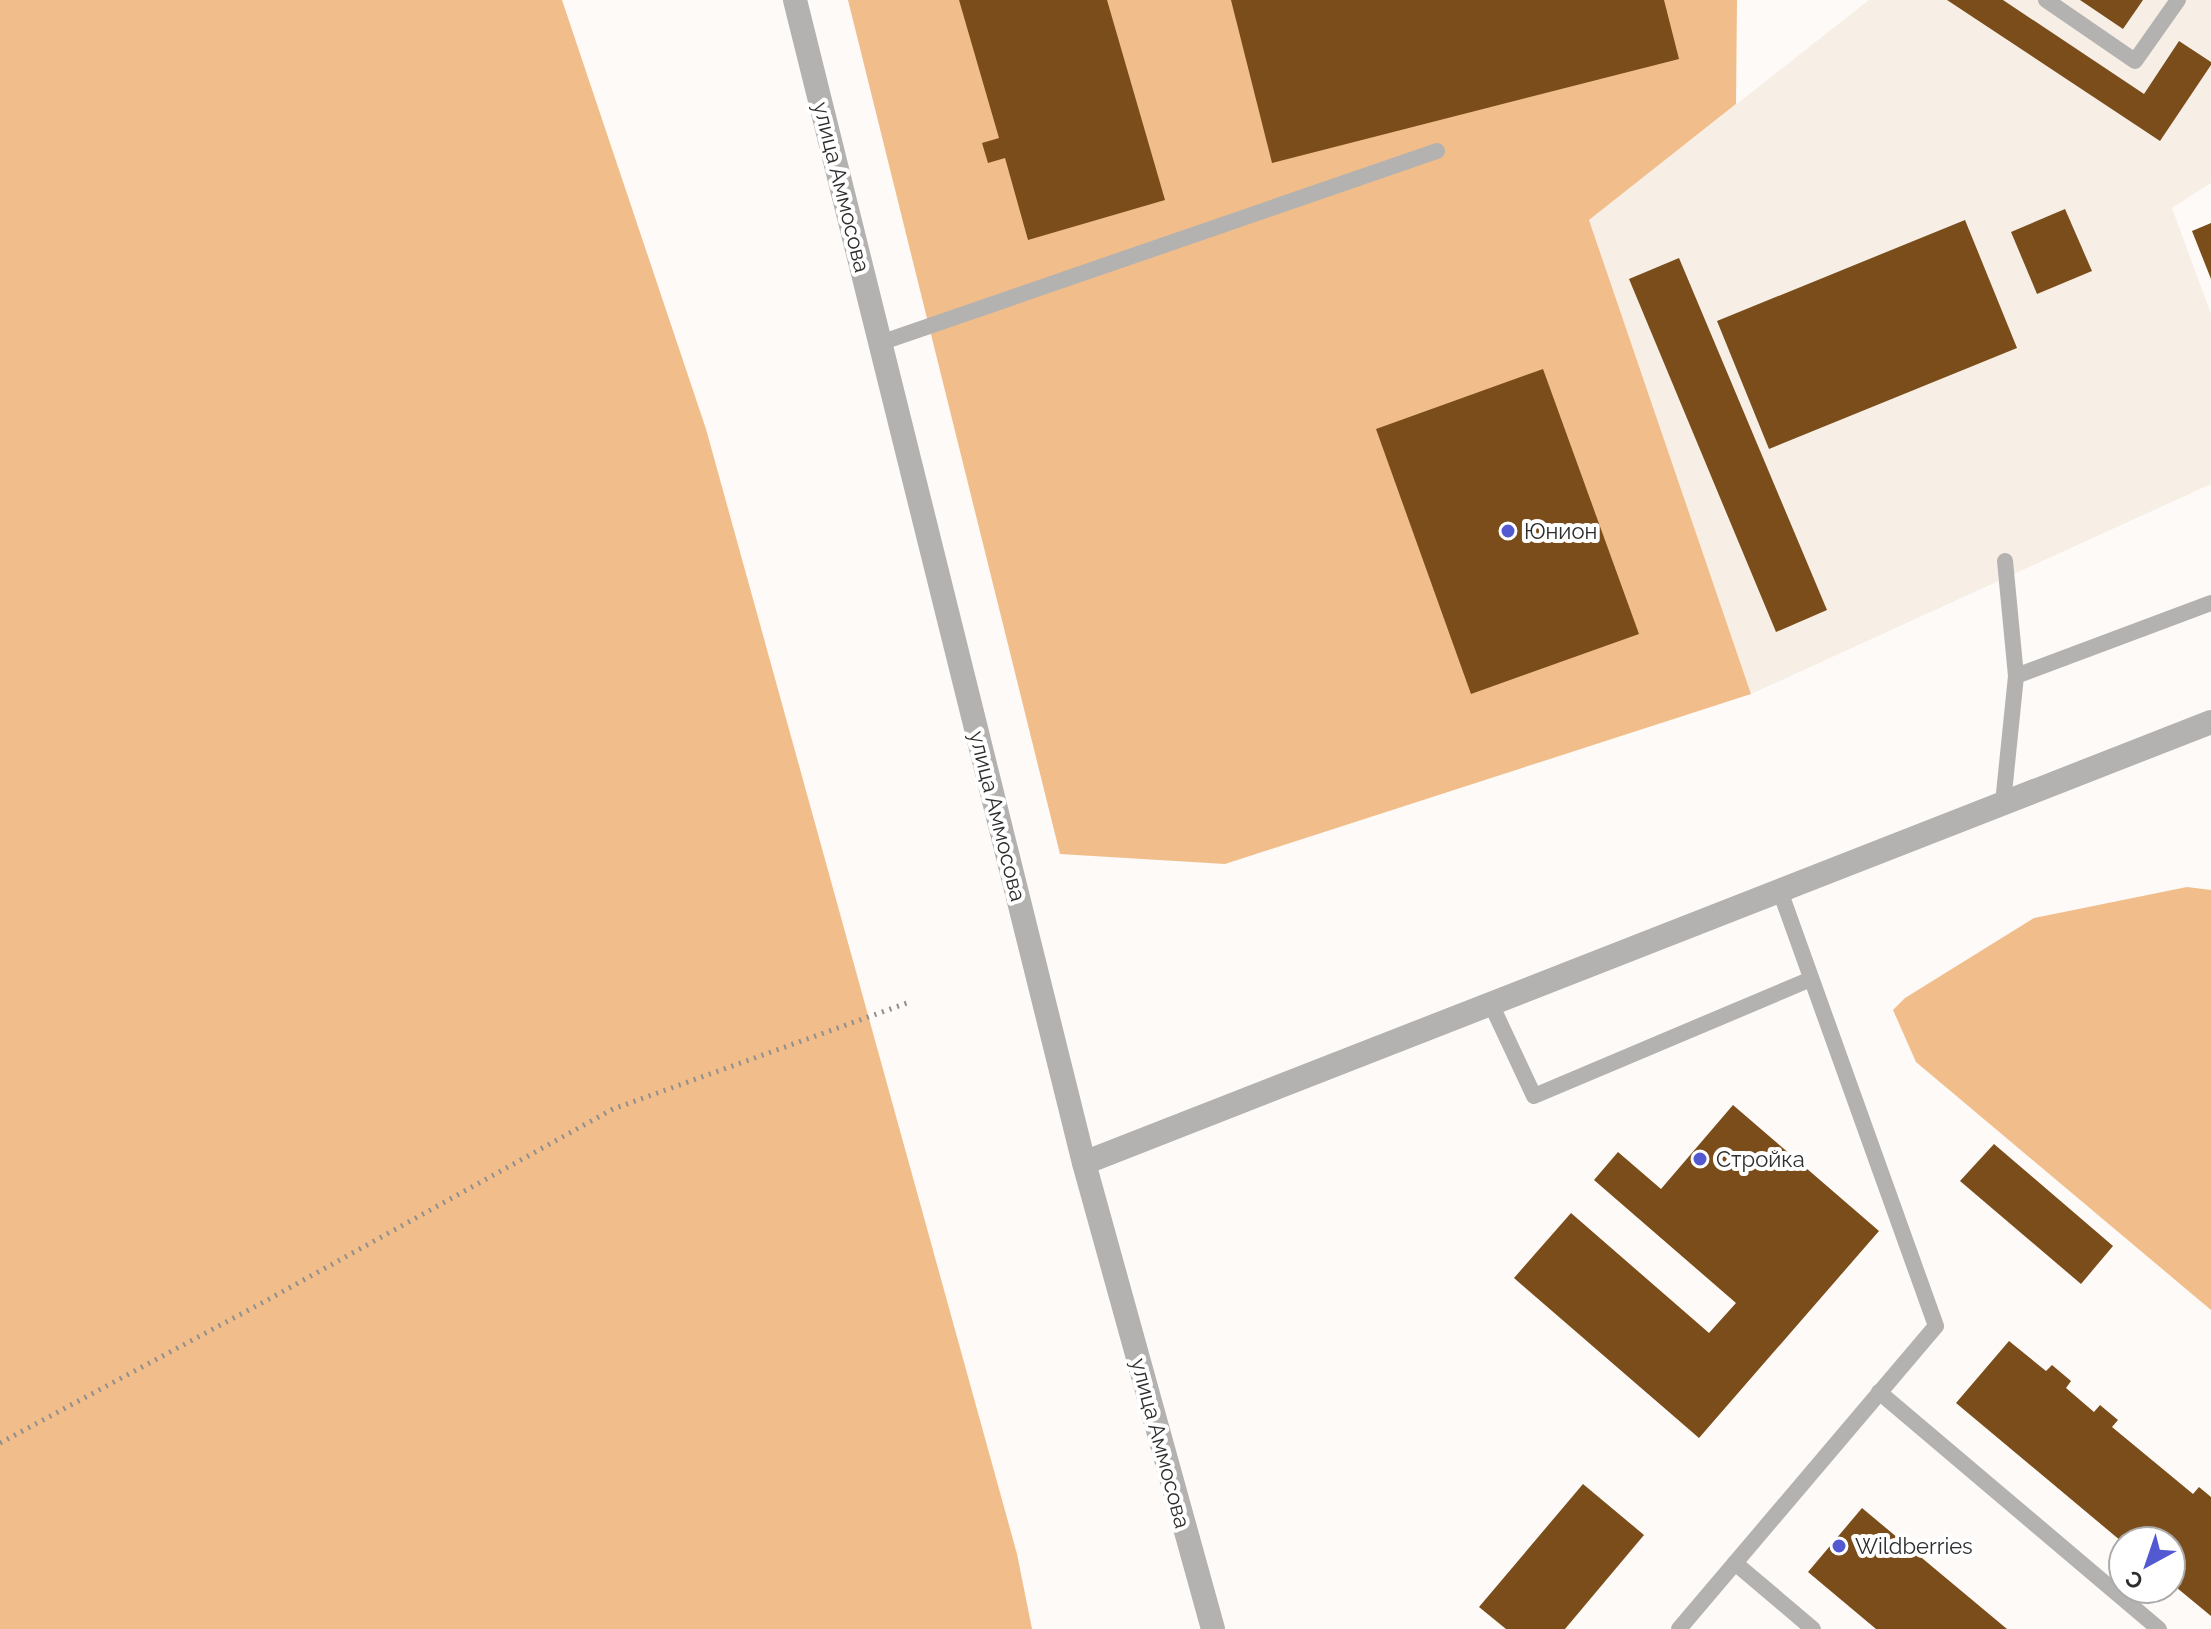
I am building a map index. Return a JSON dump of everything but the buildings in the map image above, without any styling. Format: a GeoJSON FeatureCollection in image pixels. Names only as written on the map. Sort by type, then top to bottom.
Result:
{"type":"FeatureCollection","features":[{"type":"Feature","properties":{"kind":"street","name":"улица Аммосова"},"geometry":{"type":"LineString","coordinates":[[795,0],[1084,1163],[1213,1629]]}},
{"type":"Feature","properties":{"kind":"street"},"geometry":{"type":"LineString","coordinates":[[1084,1163],[2211,722]]}},
{"type":"Feature","properties":{"kind":"lane"},"geometry":{"type":"LineString","coordinates":[[2046,0],[2135,61],[2178,0]]}},
{"type":"Feature","properties":{"kind":"lane"},"geometry":{"type":"LineString","coordinates":[[880,343],[1437,151]]}},
{"type":"Feature","properties":{"kind":"lane"},"geometry":{"type":"LineString","coordinates":[[2003,803],[2016,676],[2005,561]]}},
{"type":"Feature","properties":{"kind":"lane"},"geometry":{"type":"LineString","coordinates":[[2016,676],[2211,603]]}},
{"type":"Feature","properties":{"kind":"lane"},"geometry":{"type":"LineString","coordinates":[[1679,1629],[1936,1326],[1780,891]]}},
{"type":"Feature","properties":{"kind":"lane"},"geometry":{"type":"LineString","coordinates":[[1491,1004],[1534,1096],[1811,979]]}},
{"type":"Feature","properties":{"kind":"lane"},"geometry":{"type":"LineString","coordinates":[[1879,1392],[2159,1629]]}},
{"type":"Feature","properties":{"kind":"lane"},"geometry":{"type":"LineString","coordinates":[[1735,1563],[1813,1629]]}},
{"type":"Feature","properties":{"kind":"path"},"geometry":{"type":"LineString","coordinates":[[0,1443],[613,1109],[907,1003]]}},
{"type":"Feature","properties":{"kind":"shaded area"},"geometry":{"type":"Polygon","coordinates":[[[0,0],[562,0],[706,429],[1017,1554],[1032,1629],[0,1629],[0,0]]]}},
{"type":"Feature","properties":{"kind":"shaded area"},"geometry":{"type":"Polygon","coordinates":[[[848,0],[1737,0],[1736,104],[1589,220],[1751,694],[1225,864],[1060,854],[848,0]]]}},
{"type":"Feature","properties":{"kind":"shaded area"},"geometry":{"type":"Polygon","coordinates":[[[1869,0],[2211,0],[2211,183],[2172,208],[2211,314],[2211,484],[1751,694],[1589,220],[1869,0]]]}},
{"type":"Feature","properties":{"kind":"shaded area"},"geometry":{"type":"Polygon","coordinates":[[[2187,887],[2211,890],[2211,1310],[1916,1062],[1893,1010],[1905,998],[2034,918],[2187,887]]]}},
{"type":"Feature","properties":{"kind":"place","name":"Юнион"},"geometry":{"type":"Point","coordinates":[1508,531]}},
{"type":"Feature","properties":{"kind":"place","name":"Стройка"},"geometry":{"type":"Point","coordinates":[1700,1159]}},
{"type":"Feature","properties":{"kind":"place","name":"Wildberries"},"geometry":{"type":"Point","coordinates":[1839,1546]}}]}
